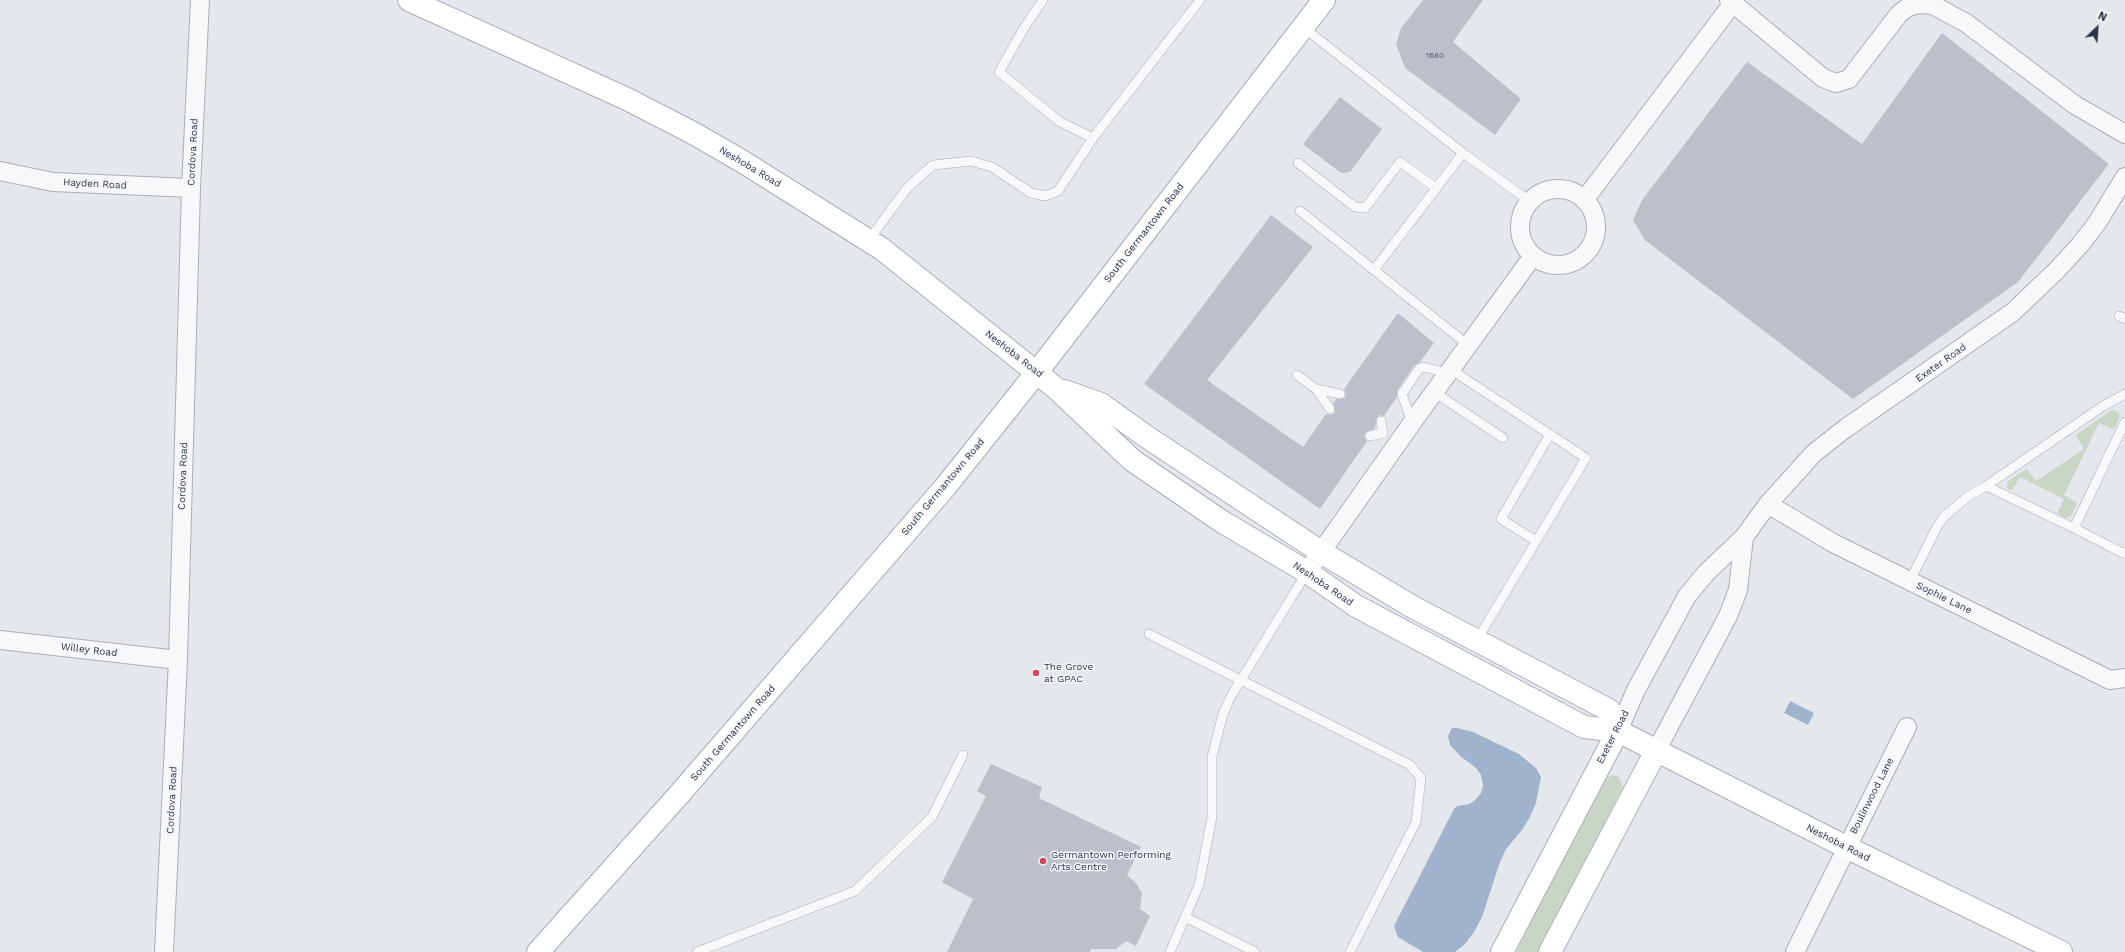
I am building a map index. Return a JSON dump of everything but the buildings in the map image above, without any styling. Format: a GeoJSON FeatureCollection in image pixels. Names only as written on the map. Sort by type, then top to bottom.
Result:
{"type":"FeatureCollection","features":[{"type":"Feature","properties":{"kind":"street","name":"Cordova Road"},"geometry":{"type":"LineString","coordinates":[[164,952],[178,660],[191,188],[200,0]]}},
{"type":"Feature","properties":{"kind":"street","name":"Neshoba Road"},"geometry":{"type":"LineString","coordinates":[[410,0],[627,99],[693,133],[868,241],[882,250],[1058,389],[1132,460],[1220,521],[1307,572],[1356,606],[1584,727],[1618,731],[1846,847],[2061,952]]}},
{"type":"Feature","properties":{"kind":"street","name":"South Germantown Road"},"geometry":{"type":"LineString","coordinates":[[538,952],[676,798],[936,498],[1037,372],[1324,0]]}},
{"type":"Feature","properties":{"kind":"street"},"geometry":{"type":"LineString","coordinates":[[1585,199],[1731,2],[1823,78],[1836,83],[1849,79],[1900,14],[1908,7],[1919,4],[1933,5],[1966,23],[2075,105],[2125,134]]}},
{"type":"Feature","properties":{"kind":"street","name":"Hayden Road"},"geometry":{"type":"LineString","coordinates":[[0,171],[53,182],[191,188]]}},
{"type":"Feature","properties":{"kind":"street","name":"Exeter Road"},"geometry":{"type":"LineString","coordinates":[[1502,952],[1618,731],[1636,690],[1687,596],[1706,572],[1744,537],[1768,504],[1814,453],[1846,428],[2013,312],[2057,270],[2080,245],[2124,182]]}},
{"type":"Feature","properties":{"kind":"street"},"geometry":{"type":"LineString","coordinates":[[1556,189],[1574,192],[1585,199],[1592,207],[1597,223],[1595,240],[1590,250],[1581,259],[1569,265],[1556,266],[1544,263],[1533,256],[1523,241],[1520,223],[1523,212],[1529,202],[1539,194],[1556,189]]}},
{"type":"Feature","properties":{"kind":"street"},"geometry":{"type":"LineString","coordinates":[[1307,572],[1397,443],[1533,256]]}},
{"type":"Feature","properties":{"kind":"street","name":"Neshoba Road"},"geometry":{"type":"LineString","coordinates":[[1058,389],[1101,404],[1144,435],[1321,552],[1411,606],[1610,710],[1618,731]]}},
{"type":"Feature","properties":{"kind":"street","name":"Sophie Lane"},"geometry":{"type":"LineString","coordinates":[[1768,504],[1833,543],[2110,680],[2124,678]]}},
{"type":"Feature","properties":{"kind":"street","name":"Exeter Road"},"geometry":{"type":"LineString","coordinates":[[1550,952],[1728,616],[1738,590],[1744,537]]}},
{"type":"Feature","properties":{"kind":"street","name":"Willey Road"},"geometry":{"type":"LineString","coordinates":[[0,640],[178,660]]}},
{"type":"Feature","properties":{"kind":"street","name":"Boulinwood Lane"},"geometry":{"type":"LineString","coordinates":[[1795,952],[1907,727]]}},
{"type":"Feature","properties":{"kind":"lane"},"geometry":{"type":"LineString","coordinates":[[1043,0],[1024,28],[999,72],[1060,122],[1094,138]]}},
{"type":"Feature","properties":{"kind":"lane"},"geometry":{"type":"LineString","coordinates":[[868,241],[908,187],[934,165],[971,161],[992,167],[1031,193],[1045,196],[1058,190],[1094,138],[1200,0]]}},
{"type":"Feature","properties":{"kind":"lane"},"geometry":{"type":"LineString","coordinates":[[1303,26],[1463,153],[1529,202]]}},
{"type":"Feature","properties":{"kind":"lane"},"geometry":{"type":"LineString","coordinates":[[1374,270],[1463,153]]}},
{"type":"Feature","properties":{"kind":"lane"},"geometry":{"type":"LineString","coordinates":[[1298,163],[1355,207],[1365,208],[1400,162],[1436,188]]}},
{"type":"Feature","properties":{"kind":"lane"},"geometry":{"type":"LineString","coordinates":[[1300,211],[1468,344]]}},
{"type":"Feature","properties":{"kind":"lane"},"geometry":{"type":"LineString","coordinates":[[1412,423],[1402,394],[1419,369],[1423,367],[1449,372],[1586,458],[1477,640]]}},
{"type":"Feature","properties":{"kind":"lane"},"geometry":{"type":"LineString","coordinates":[[1296,375],[1316,389],[1330,409]]}},
{"type":"Feature","properties":{"kind":"lane"},"geometry":{"type":"LineString","coordinates":[[1316,389],[1340,394]]}},
{"type":"Feature","properties":{"kind":"lane"},"geometry":{"type":"LineString","coordinates":[[1434,392],[1503,438]]}},
{"type":"Feature","properties":{"kind":"lane"},"geometry":{"type":"LineString","coordinates":[[1910,581],[1938,525],[1945,516],[1967,497],[1986,486],[2103,406],[2125,394]]}},
{"type":"Feature","properties":{"kind":"lane"},"geometry":{"type":"LineString","coordinates":[[1381,421],[1383,433],[1397,443]]}},
{"type":"Feature","properties":{"kind":"lane"},"geometry":{"type":"LineString","coordinates":[[2074,528],[2125,422]]}},
{"type":"Feature","properties":{"kind":"lane"},"geometry":{"type":"LineString","coordinates":[[1370,436],[1383,433]]}},
{"type":"Feature","properties":{"kind":"lane"},"geometry":{"type":"LineString","coordinates":[[1536,541],[1500,519],[1550,434]]}},
{"type":"Feature","properties":{"kind":"lane"},"geometry":{"type":"LineString","coordinates":[[1986,486],[2125,554]]}},
{"type":"Feature","properties":{"kind":"lane"},"geometry":{"type":"LineString","coordinates":[[1170,952],[1199,885],[1212,816],[1212,757],[1224,714],[1230,698],[1307,572]]}},
{"type":"Feature","properties":{"kind":"lane"},"geometry":{"type":"LineString","coordinates":[[1149,634],[1410,765],[1421,778],[1416,822],[1350,952]]}},
{"type":"Feature","properties":{"kind":"lane"},"geometry":{"type":"LineString","coordinates":[[697,952],[855,890],[932,817],[963,755]]}},
{"type":"Feature","properties":{"kind":"lane"},"geometry":{"type":"LineString","coordinates":[[1185,917],[1255,952]]}},
{"type":"Feature","properties":{"kind":"green space"},"geometry":{"type":"Polygon","coordinates":[[[2112,410],[2118,412],[2120,416],[2115,427],[2112,429],[2099,423],[2064,495],[2077,503],[2071,516],[2065,518],[2057,513],[2064,499],[2020,477],[2013,489],[2010,490],[2007,488],[2008,481],[2027,469],[2036,481],[2084,449],[2076,436],[2077,434],[2112,410]]]}},
{"type":"Feature","properties":{"kind":"green space"},"geometry":{"type":"Polygon","coordinates":[[[1612,775],[1619,777],[1623,787],[1539,952],[1516,952],[1603,781],[1612,775]]]}},
{"type":"Feature","properties":{"kind":"water"},"geometry":{"type":"Polygon","coordinates":[[[1790,701],[1814,713],[1808,725],[1784,713],[1790,701]]]}},
{"type":"Feature","properties":{"kind":"water"},"geometry":{"type":"Polygon","coordinates":[[[1452,728],[1473,732],[1519,754],[1536,768],[1541,777],[1536,803],[1530,817],[1522,830],[1506,849],[1500,862],[1482,917],[1474,932],[1465,944],[1455,952],[1423,952],[1398,937],[1394,926],[1454,809],[1457,806],[1469,804],[1475,800],[1481,793],[1483,785],[1481,775],[1476,768],[1460,756],[1450,745],[1448,736],[1452,728]]]}},
{"type":"Feature","properties":{"kind":"place","name":"The Grove at GPAC"},"geometry":{"type":"Point","coordinates":[1036,673]}},
{"type":"Feature","properties":{"kind":"place","name":"Germantown Performing Arts Centre"},"geometry":{"type":"Point","coordinates":[1043,861]}}]}
